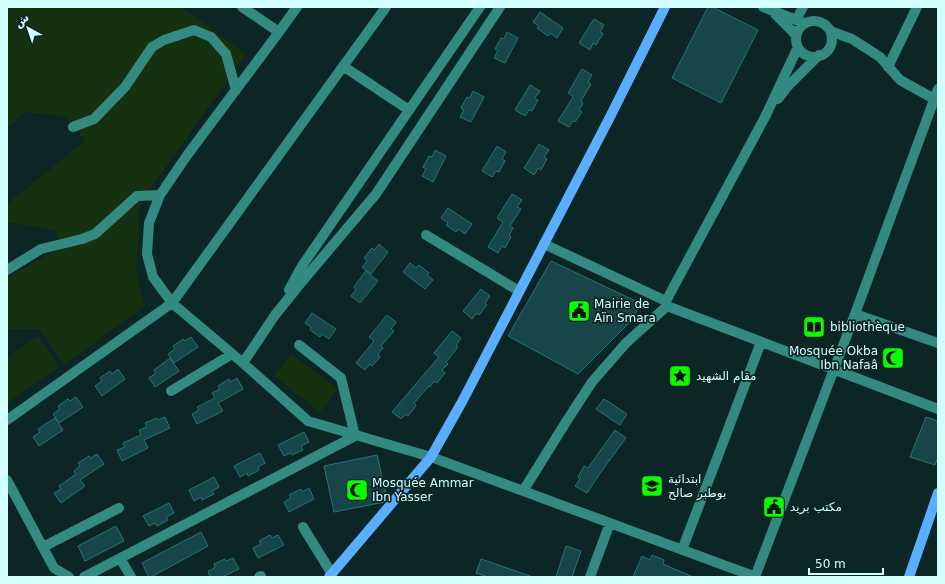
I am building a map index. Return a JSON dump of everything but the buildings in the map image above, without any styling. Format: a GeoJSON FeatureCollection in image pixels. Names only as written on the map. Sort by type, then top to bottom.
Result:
{"type":"FeatureCollection","features":[{"type":"Feature","properties":{"kind":"main road"},"geometry":{"type":"LineString","coordinates":[[331,575],[431,457],[463,400],[520,291],[665,7]]}},
{"type":"Feature","properties":{"kind":"main road"},"geometry":{"type":"LineString","coordinates":[[909,577],[938,494]]}},
{"type":"Feature","properties":{"kind":"street"},"geometry":{"type":"LineString","coordinates":[[242,7],[279,32]]}},
{"type":"Feature","properties":{"kind":"street"},"geometry":{"type":"LineString","coordinates":[[297,7],[188,154],[160,195],[149,223],[147,254],[153,277],[172,303],[243,363],[308,421],[431,457],[682,550],[733,573],[756,577],[936,100],[938,89]]}},
{"type":"Feature","properties":{"kind":"street"},"geometry":{"type":"LineString","coordinates":[[7,420],[172,303],[386,7]]}},
{"type":"Feature","properties":{"kind":"street"},"geometry":{"type":"LineString","coordinates":[[243,363],[275,315],[302,266],[480,7]]}},
{"type":"Feature","properties":{"kind":"street"},"geometry":{"type":"LineString","coordinates":[[275,315],[376,194],[500,7]]}},
{"type":"Feature","properties":{"kind":"street"},"geometry":{"type":"LineString","coordinates":[[803,7],[800,26],[796,35],[796,43],[801,51],[810,56],[819,55]]}},
{"type":"Feature","properties":{"kind":"street"},"geometry":{"type":"LineString","coordinates":[[888,67],[917,7]]}},
{"type":"Feature","properties":{"kind":"street"},"geometry":{"type":"LineString","coordinates":[[765,117],[788,86],[828,48],[831,43],[830,31],[822,23],[816,21],[800,22],[767,9]]}},
{"type":"Feature","properties":{"kind":"street"},"geometry":{"type":"LineString","coordinates":[[767,9],[796,35]]}},
{"type":"Feature","properties":{"kind":"street"},"geometry":{"type":"LineString","coordinates":[[73,127],[94,118],[125,87],[152,47],[164,40],[194,30],[211,37],[226,54],[236,90]]}},
{"type":"Feature","properties":{"kind":"street"},"geometry":{"type":"LineString","coordinates":[[830,31],[852,39],[880,57],[900,80],[936,100]]}},
{"type":"Feature","properties":{"kind":"street"},"geometry":{"type":"LineString","coordinates":[[523,491],[592,382],[626,343],[666,304],[765,117],[798,47]]}},
{"type":"Feature","properties":{"kind":"street"},"geometry":{"type":"LineString","coordinates":[[343,66],[409,110]]}},
{"type":"Feature","properties":{"kind":"street"},"geometry":{"type":"LineString","coordinates":[[7,270],[42,249],[82,239],[95,234],[137,196],[160,195]]}},
{"type":"Feature","properties":{"kind":"street"},"geometry":{"type":"LineString","coordinates":[[426,235],[520,291]]}},
{"type":"Feature","properties":{"kind":"street"},"geometry":{"type":"LineString","coordinates":[[544,244],[666,304],[761,342],[938,409]]}},
{"type":"Feature","properties":{"kind":"street"},"geometry":{"type":"LineString","coordinates":[[855,314],[938,343]]}},
{"type":"Feature","properties":{"kind":"street"},"geometry":{"type":"LineString","coordinates":[[682,550],[761,342]]}},
{"type":"Feature","properties":{"kind":"street"},"geometry":{"type":"LineString","coordinates":[[298,345],[341,378],[355,436]]}},
{"type":"Feature","properties":{"kind":"street"},"geometry":{"type":"LineString","coordinates":[[171,391],[232,354]]}},
{"type":"Feature","properties":{"kind":"street"},"geometry":{"type":"LineString","coordinates":[[84,577],[355,436]]}},
{"type":"Feature","properties":{"kind":"street"},"geometry":{"type":"LineString","coordinates":[[7,480],[54,568],[69,577]]}},
{"type":"Feature","properties":{"kind":"street"},"geometry":{"type":"LineString","coordinates":[[43,547],[119,508]]}},
{"type":"Feature","properties":{"kind":"street"},"geometry":{"type":"LineString","coordinates":[[590,577],[610,523]]}},
{"type":"Feature","properties":{"kind":"street"},"geometry":{"type":"LineString","coordinates":[[303,527],[331,575]]}},
{"type":"Feature","properties":{"kind":"street"},"geometry":{"type":"LineString","coordinates":[[120,558],[131,577]]}},
{"type":"Feature","properties":{"kind":"green space"},"geometry":{"type":"Polygon","coordinates":[[[7,7],[181,7],[246,54],[140,204],[136,273],[145,306],[64,365],[40,329],[7,329],[7,278],[61,247],[57,231],[7,222],[7,204],[85,141],[64,116],[26,112],[7,128],[7,7]]]}},
{"type":"Feature","properties":{"kind":"green space"},"geometry":{"type":"Polygon","coordinates":[[[38,336],[59,367],[7,403],[7,358],[38,336]]]}},
{"type":"Feature","properties":{"kind":"green space"},"geometry":{"type":"Polygon","coordinates":[[[291,354],[338,389],[320,412],[274,376],[291,354]]]}},
{"type":"Feature","properties":{"kind":"place","name":"Mairie de Aïn Smara"},"geometry":{"type":"Point","coordinates":[579,311]}},
{"type":"Feature","properties":{"kind":"place","name":"bibliothèque"},"geometry":{"type":"Point","coordinates":[814,327]}},
{"type":"Feature","properties":{"kind":"place","name":"Mosquée Okba Ibn Nafaâ"},"geometry":{"type":"Point","coordinates":[893,358]}},
{"type":"Feature","properties":{"kind":"place","name":"مقام الشهيد"},"geometry":{"type":"Point","coordinates":[680,376]}},
{"type":"Feature","properties":{"kind":"place","name":"ابتدائية بوطبر صالح"},"geometry":{"type":"Point","coordinates":[652,486]}},
{"type":"Feature","properties":{"kind":"place","name":"Mosquée Ammar Ibn Yasser"},"geometry":{"type":"Point","coordinates":[357,490]}},
{"type":"Feature","properties":{"kind":"place","name":"مكتب بريد"},"geometry":{"type":"Point","coordinates":[774,507]}}]}
